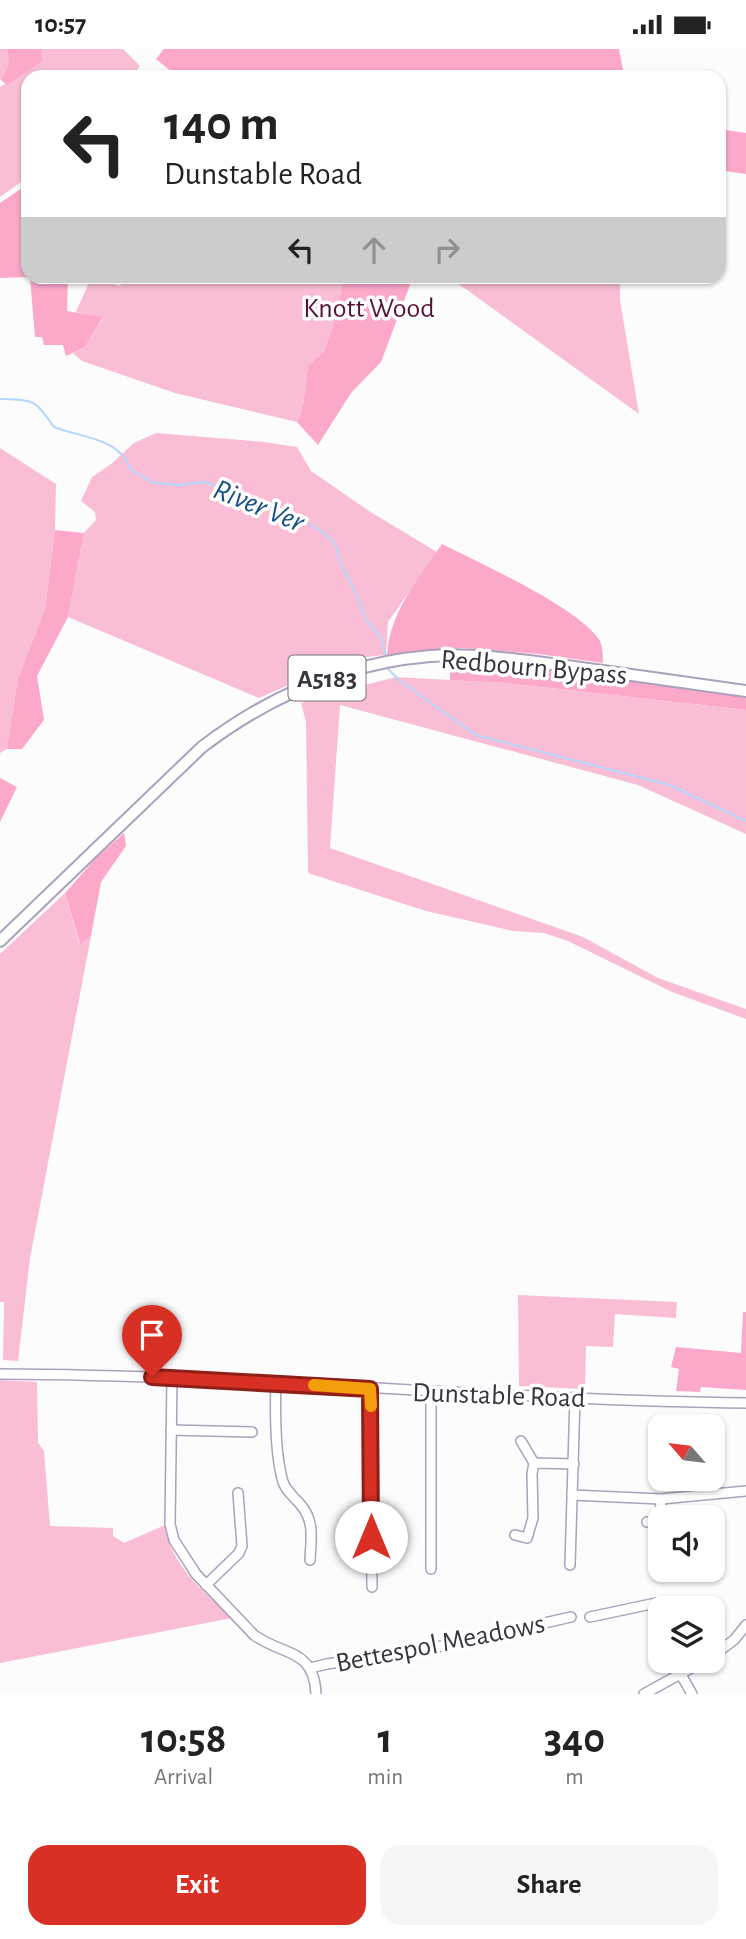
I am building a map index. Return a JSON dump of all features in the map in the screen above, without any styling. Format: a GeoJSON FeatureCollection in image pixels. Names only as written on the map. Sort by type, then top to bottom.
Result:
{"type":"FeatureCollection","features":[{"type":"Feature","properties":{"kind":"main road","name":"Redbourn Bypass"},"geometry":{"type":"LineString","coordinates":[[0,941],[202,747],[265,705],[322,679],[399,660],[432,656],[480,656],[746,691]]}},
{"type":"Feature","properties":{"kind":"street","name":"Dunstable Road"},"geometry":{"type":"LineString","coordinates":[[0,1374],[111,1375],[370,1389],[746,1403]]}},
{"type":"Feature","properties":{"kind":"street"},"geometry":{"type":"LineString","coordinates":[[172,1378],[171,1530],[177,1548],[206,1585],[254,1635],[298,1656],[310,1668],[316,1684],[316,1694]]}},
{"type":"Feature","properties":{"kind":"street"},"geometry":{"type":"LineString","coordinates":[[276,1383],[276,1422],[282,1479],[287,1490],[309,1517],[312,1528],[310,1560]]}},
{"type":"Feature","properties":{"kind":"street"},"geometry":{"type":"LineString","coordinates":[[370,1389],[372,1587]]}},
{"type":"Feature","properties":{"kind":"street"},"geometry":{"type":"LineString","coordinates":[[431,1391],[431,1569]]}},
{"type":"Feature","properties":{"kind":"street"},"geometry":{"type":"LineString","coordinates":[[570,1565],[575,1397]]}},
{"type":"Feature","properties":{"kind":"street"},"geometry":{"type":"LineString","coordinates":[[171,1430],[252,1432]]}},
{"type":"Feature","properties":{"kind":"street"},"geometry":{"type":"LineString","coordinates":[[515,1535],[527,1538],[531,1526],[534,1463],[522,1441]]}},
{"type":"Feature","properties":{"kind":"street"},"geometry":{"type":"LineString","coordinates":[[534,1463],[573,1464]]}},
{"type":"Feature","properties":{"kind":"street"},"geometry":{"type":"LineString","coordinates":[[700,1491],[700,1495]]}},
{"type":"Feature","properties":{"kind":"street"},"geometry":{"type":"LineString","coordinates":[[572,1495],[661,1499],[746,1492]]}},
{"type":"Feature","properties":{"kind":"street"},"geometry":{"type":"LineString","coordinates":[[206,1585],[239,1553],[242,1546],[238,1493]]}},
{"type":"Feature","properties":{"kind":"street"},"geometry":{"type":"LineString","coordinates":[[661,1499],[661,1505]]}},
{"type":"Feature","properties":{"kind":"street"},"geometry":{"type":"LineString","coordinates":[[310,1549],[323,1550]]}},
{"type":"Feature","properties":{"kind":"street"},"geometry":{"type":"LineString","coordinates":[[590,1617],[648,1605]]}},
{"type":"Feature","properties":{"kind":"street","name":"Bettespol Meadows"},"geometry":{"type":"LineString","coordinates":[[310,1668],[432,1648],[571,1617]]}},
{"type":"Feature","properties":{"kind":"street"},"geometry":{"type":"LineString","coordinates":[[725,1647],[746,1625]]}},
{"type":"Feature","properties":{"kind":"street"},"geometry":{"type":"LineString","coordinates":[[644,1694],[680,1673],[692,1694]]}},
{"type":"Feature","properties":{"kind":"shaded area"},"geometry":{"type":"Polygon","coordinates":[[[0,49],[13,49],[10,71],[0,80],[0,49]]]}},
{"type":"Feature","properties":{"kind":"shaded area"},"geometry":{"type":"Polygon","coordinates":[[[42,49],[123,49],[140,66],[137,70],[28,70],[43,61],[42,49]]]}},
{"type":"Feature","properties":{"kind":"shaded area"},"geometry":{"type":"Polygon","coordinates":[[[21,74],[21,182],[0,197],[0,87],[21,74]]]}},
{"type":"Feature","properties":{"kind":"shaded area"},"geometry":{"type":"Polygon","coordinates":[[[88,284],[121,286],[120,284],[342,284],[324,352],[308,365],[304,401],[297,422],[175,393],[82,361],[73,353],[85,347],[103,318],[76,312],[88,284]]]}},
{"type":"Feature","properties":{"kind":"shaded area"},"geometry":{"type":"Polygon","coordinates":[[[459,284],[620,284],[620,300],[639,414],[459,284]]]}},
{"type":"Feature","properties":{"kind":"shaded area"},"geometry":{"type":"Polygon","coordinates":[[[156,433],[297,447],[311,471],[369,511],[437,552],[388,622],[386,655],[348,659],[259,698],[68,617],[84,533],[96,520],[95,512],[81,501],[92,477],[134,443],[156,433]]]}},
{"type":"Feature","properties":{"kind":"shaded area"},"geometry":{"type":"Polygon","coordinates":[[[0,448],[56,484],[55,530],[45,609],[18,678],[7,749],[0,753],[0,448]]]}},
{"type":"Feature","properties":{"kind":"shaded area"},"geometry":{"type":"Polygon","coordinates":[[[396,677],[505,683],[746,710],[746,834],[638,785],[340,705],[330,848],[583,937],[658,978],[746,1009],[746,1019],[672,992],[568,941],[544,933],[513,931],[426,911],[308,873],[306,722],[301,703],[341,689],[342,691],[396,677]]]}},
{"type":"Feature","properties":{"kind":"shaded area"},"geometry":{"type":"Polygon","coordinates":[[[65,893],[79,943],[91,936],[30,1258],[18,1361],[3,1360],[4,1302],[0,1302],[0,954],[65,893]]]}},
{"type":"Feature","properties":{"kind":"shaded area"},"geometry":{"type":"Polygon","coordinates":[[[518,1295],[677,1302],[676,1318],[615,1314],[613,1347],[586,1346],[585,1389],[519,1386],[518,1295]]]}},
{"type":"Feature","properties":{"kind":"shaded area"},"geometry":{"type":"Polygon","coordinates":[[[0,1380],[37,1382],[38,1443],[44,1451],[50,1526],[113,1528],[113,1536],[124,1543],[165,1525],[168,1539],[181,1565],[200,1588],[232,1618],[0,1663],[0,1380]]]}},
{"type":"Feature","properties":{"kind":"green space"},"geometry":{"type":"Polygon","coordinates":[[[7,49],[42,49],[43,61],[30,70],[21,70],[21,76],[7,85],[1,80],[9,61],[7,49]]]}},
{"type":"Feature","properties":{"kind":"green space"},"geometry":{"type":"Polygon","coordinates":[[[164,49],[619,49],[623,70],[169,70],[156,59],[164,49]]]}},
{"type":"Feature","properties":{"kind":"green space"},"geometry":{"type":"Polygon","coordinates":[[[726,130],[746,133],[746,174],[726,171],[726,130]]]}},
{"type":"Feature","properties":{"kind":"green space"},"geometry":{"type":"Polygon","coordinates":[[[21,189],[21,277],[0,278],[0,203],[21,189]]]}},
{"type":"Feature","properties":{"kind":"green space"},"geometry":{"type":"Polygon","coordinates":[[[31,284],[68,284],[67,311],[103,317],[85,347],[66,356],[63,345],[44,345],[42,337],[35,337],[31,284]]]}},
{"type":"Feature","properties":{"kind":"green space","name":"Knott Wood"},"geometry":{"type":"Polygon","coordinates":[[[342,284],[410,284],[381,362],[351,393],[318,445],[297,422],[304,401],[308,365],[324,352],[342,284]]]}},
{"type":"Feature","properties":{"kind":"green space"},"geometry":{"type":"Polygon","coordinates":[[[55,530],[84,533],[68,617],[37,676],[44,720],[22,749],[7,749],[18,678],[45,609],[55,530]]]}},
{"type":"Feature","properties":{"kind":"green space"},"geometry":{"type":"Polygon","coordinates":[[[442,544],[527,587],[572,615],[600,641],[603,663],[463,648],[387,655],[393,624],[399,610],[442,544]]]}},
{"type":"Feature","properties":{"kind":"green space"},"geometry":{"type":"Polygon","coordinates":[[[450,663],[561,669],[746,697],[746,710],[505,683],[450,680],[450,663]]]}},
{"type":"Feature","properties":{"kind":"green space"},"geometry":{"type":"Polygon","coordinates":[[[0,778],[17,787],[0,822],[0,778]]]}},
{"type":"Feature","properties":{"kind":"green space"},"geometry":{"type":"Polygon","coordinates":[[[124,833],[126,846],[101,882],[91,936],[80,944],[65,893],[96,858],[124,833]]]}},
{"type":"Feature","properties":{"kind":"green space"},"geometry":{"type":"Polygon","coordinates":[[[743,1312],[746,1312],[746,1390],[701,1387],[700,1392],[676,1391],[679,1369],[671,1367],[676,1347],[741,1353],[743,1312]]]}},
{"type":"Feature","properties":{"kind":"waterway","name":"River Ver"},"geometry":{"type":"LineString","coordinates":[[0,399],[33,403],[54,427],[109,445],[118,451],[130,469],[154,483],[179,485],[206,482],[258,505],[300,518],[321,531],[335,543],[341,565],[366,620],[380,636],[386,655]]}},
{"type":"Feature","properties":{"kind":"waterway","name":"River Ver"},"geometry":{"type":"LineString","coordinates":[[388,669],[399,680],[476,735],[670,785],[746,821]]}},
{"type":"Feature","properties":{"kind":"slow traffic"},"geometry":{"type":"LineString","coordinates":[[314,1385],[370,1389],[371,1406]]}},
{"type":"Feature","properties":{"kind":"route"},"geometry":{"type":"LineString","coordinates":[[152,1377],[370,1389],[371,1537]]}}]}
